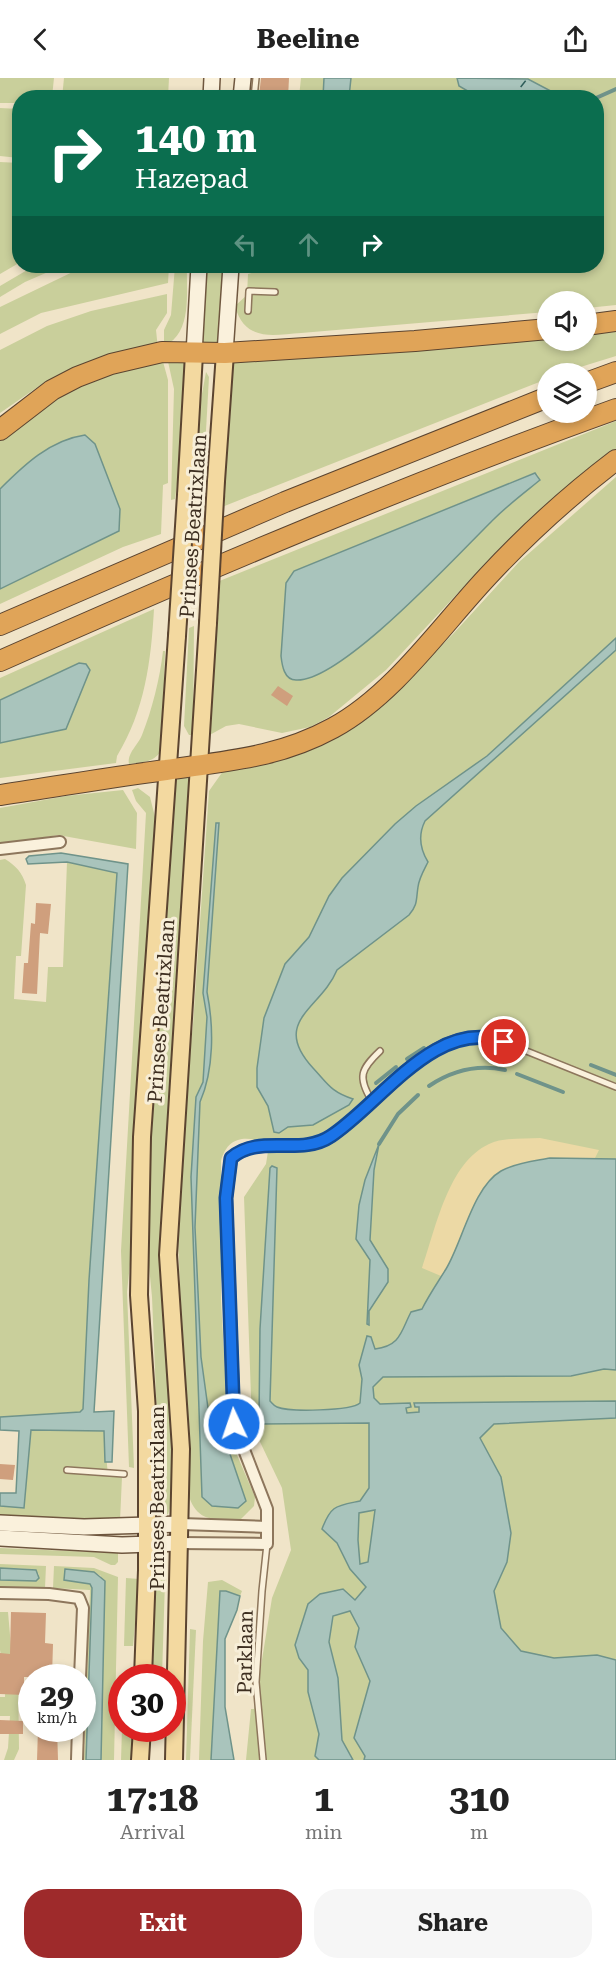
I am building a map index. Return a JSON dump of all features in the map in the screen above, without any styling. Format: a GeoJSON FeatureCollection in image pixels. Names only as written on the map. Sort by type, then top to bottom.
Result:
{"type":"FeatureCollection","features":[{"type":"Feature","properties":{"kind":"highway"},"geometry":{"type":"LineString","coordinates":[[597,324],[616,321]]}},
{"type":"Feature","properties":{"kind":"highway"},"geometry":{"type":"LineString","coordinates":[[0,430],[52,390],[77,377],[111,364],[162,352],[225,353],[416,341],[537,330]]}},
{"type":"Feature","properties":{"kind":"highway"},"geometry":{"type":"LineString","coordinates":[[597,379],[616,372]]}},
{"type":"Feature","properties":{"kind":"highway"},"geometry":{"type":"LineString","coordinates":[[0,625],[285,502],[537,401]]}},
{"type":"Feature","properties":{"kind":"highway"},"geometry":{"type":"LineString","coordinates":[[0,661],[272,543],[511,447],[616,409]]}},
{"type":"Feature","properties":{"kind":"highway"},"geometry":{"type":"LineString","coordinates":[[0,795],[232,762],[292,746],[334,727],[378,695],[489,575],[552,513],[616,460]]}},
{"type":"Feature","properties":{"kind":"main road","name":"Prinses Beatrixlaan"},"geometry":{"type":"LineString","coordinates":[[174,1760],[181,1449],[168,1255],[225,353]]}},
{"type":"Feature","properties":{"kind":"main road","name":"Prinses Beatrixlaan"},"geometry":{"type":"LineString","coordinates":[[143,1664],[147,1545],[147,1411],[139,1295],[142,1137],[194,354]]}},
{"type":"Feature","properties":{"kind":"main road"},"geometry":{"type":"LineString","coordinates":[[140,1760],[141,1742]]}},
{"type":"Feature","properties":{"kind":"street","name":"Prinses Beatrixlaan"},"geometry":{"type":"LineString","coordinates":[[194,354],[199,273]]}},
{"type":"Feature","properties":{"kind":"street","name":"Prinses Beatrixlaan"},"geometry":{"type":"LineString","coordinates":[[225,353],[231,273]]}},
{"type":"Feature","properties":{"kind":"street"},"geometry":{"type":"LineString","coordinates":[[0,849],[60,842]]}},
{"type":"Feature","properties":{"kind":"street"},"geometry":{"type":"LineString","coordinates":[[0,1539],[147,1545],[267,1544],[267,1509],[234,1424],[226,1198],[231,1158],[241,1149],[254,1145],[309,1145],[328,1138],[350,1124],[408,1069],[453,1042],[488,1036],[504,1042]]}},
{"type":"Feature","properties":{"kind":"street"},"geometry":{"type":"LineString","coordinates":[[0,1523],[84,1527],[180,1524],[267,1527]]}},
{"type":"Feature","properties":{"kind":"street"},"geometry":{"type":"LineString","coordinates":[[0,1593],[71,1595],[79,1598],[83,1608],[81,1664]]}},
{"type":"Feature","properties":{"kind":"street"},"geometry":{"type":"LineString","coordinates":[[76,1760],[77,1742]]}},
{"type":"Feature","properties":{"kind":"lane"},"geometry":{"type":"LineString","coordinates":[[248,311],[249,291],[275,292]]}},
{"type":"Feature","properties":{"kind":"lane"},"geometry":{"type":"LineString","coordinates":[[504,1042],[616,1087]]}},
{"type":"Feature","properties":{"kind":"lane"},"geometry":{"type":"LineString","coordinates":[[372,1102],[361,1077],[367,1063],[380,1051]]}},
{"type":"Feature","properties":{"kind":"lane"},"geometry":{"type":"LineString","coordinates":[[67,1470],[124,1474]]}},
{"type":"Feature","properties":{"kind":"lane","name":"Parklaan"},"geometry":{"type":"LineString","coordinates":[[263,1760],[256,1682],[267,1544]]}},
{"type":"Feature","properties":{"kind":"green space"},"geometry":{"type":"Polygon","coordinates":[[[0,78],[54,78],[53,90],[12,90],[12,103],[0,103],[0,78]]]}},
{"type":"Feature","properties":{"kind":"green space"},"geometry":{"type":"Polygon","coordinates":[[[64,78],[169,78],[168,90],[63,90],[64,78]]]}},
{"type":"Feature","properties":{"kind":"green space"},"geometry":{"type":"Polygon","coordinates":[[[301,78],[616,78],[616,305],[597,307],[597,291],[537,291],[537,313],[280,335],[261,334],[245,326],[235,306],[247,295],[248,274],[252,273],[604,273],[604,90],[300,90],[301,78]]]}},
{"type":"Feature","properties":{"kind":"green space"},"geometry":{"type":"Polygon","coordinates":[[[0,108],[12,109],[12,157],[0,156],[0,108]]]}},
{"type":"Feature","properties":{"kind":"green space"},"geometry":{"type":"Polygon","coordinates":[[[0,162],[12,163],[12,267],[0,274],[0,162]]]}},
{"type":"Feature","properties":{"kind":"green space"},"geometry":{"type":"Polygon","coordinates":[[[22,273],[46,273],[0,297],[0,286],[22,273]]]}},
{"type":"Feature","properties":{"kind":"green space"},"geometry":{"type":"Polygon","coordinates":[[[70,273],[169,273],[168,283],[41,313],[0,334],[0,307],[70,273]]]}},
{"type":"Feature","properties":{"kind":"green space"},"geometry":{"type":"Polygon","coordinates":[[[174,273],[187,273],[184,322],[180,332],[164,346],[164,330],[171,315],[174,273]]]}},
{"type":"Feature","properties":{"kind":"green space"},"geometry":{"type":"Polygon","coordinates":[[[207,273],[223,273],[218,350],[201,351],[207,273]]]}},
{"type":"Feature","properties":{"kind":"green space"},"geometry":{"type":"Polygon","coordinates":[[[167,294],[167,313],[156,330],[158,349],[84,363],[45,382],[0,413],[0,350],[47,326],[91,311],[167,294]]]}},
{"type":"Feature","properties":{"kind":"green space"},"geometry":{"type":"Polygon","coordinates":[[[616,327],[616,356],[593,363],[537,363],[537,383],[222,507],[232,358],[537,335],[537,351],[597,351],[597,330],[616,327]]]}},
{"type":"Feature","properties":{"kind":"green space"},"geometry":{"type":"Polygon","coordinates":[[[187,356],[182,443],[175,499],[171,500],[174,389],[167,357],[187,356]]]}},
{"type":"Feature","properties":{"kind":"green space"},"geometry":{"type":"Polygon","coordinates":[[[162,358],[168,380],[168,483],[163,485],[161,534],[123,547],[0,604],[0,589],[119,531],[120,509],[14,475],[0,489],[0,436],[71,386],[162,358]]]}},
{"type":"Feature","properties":{"kind":"green space"},"geometry":{"type":"Polygon","coordinates":[[[206,372],[209,377],[203,484],[198,487],[197,421],[206,372]]]}},
{"type":"Feature","properties":{"kind":"green space"},"geometry":{"type":"Polygon","coordinates":[[[616,421],[616,449],[499,549],[386,670],[329,717],[310,727],[282,733],[239,724],[226,726],[206,737],[217,582],[616,421]],[[534,473],[294,571],[286,583],[282,667],[496,517],[539,480],[538,475],[534,473]]]}},
{"type":"Feature","properties":{"kind":"green space"},"geometry":{"type":"Polygon","coordinates":[[[616,477],[616,1760],[246,1760],[251,1709],[254,1709],[272,1598],[291,1550],[282,1488],[252,1425],[244,1197],[266,1164],[269,1145],[254,1140],[234,1142],[228,1146],[221,1161],[221,1301],[228,1423],[237,1455],[255,1497],[254,1506],[241,1519],[208,1518],[196,1510],[188,1493],[177,1211],[186,1084],[193,1025],[209,791],[226,767],[321,746],[376,710],[453,634],[519,562],[616,477]]]}},
{"type":"Feature","properties":{"kind":"green space"},"geometry":{"type":"Polygon","coordinates":[[[154,609],[145,685],[134,721],[117,756],[116,763],[0,778],[0,743],[65,729],[79,663],[0,700],[0,678],[154,609]]]}},
{"type":"Feature","properties":{"kind":"green space"},"geometry":{"type":"Polygon","coordinates":[[[194,626],[193,735],[189,735],[184,726],[189,628],[194,626]]]}},
{"type":"Feature","properties":{"kind":"green space"},"geometry":{"type":"Polygon","coordinates":[[[163,651],[165,651],[162,748],[152,759],[129,764],[131,753],[142,735],[149,715],[158,683],[163,651]]]}},
{"type":"Feature","properties":{"kind":"green space"},"geometry":{"type":"Polygon","coordinates":[[[191,773],[165,1181],[174,1496],[166,1515],[160,1490],[152,1297],[145,1224],[173,776],[191,773]]]}},
{"type":"Feature","properties":{"kind":"green space"},"geometry":{"type":"Polygon","coordinates":[[[138,788],[150,797],[155,817],[132,1245],[127,1292],[134,1468],[129,1467],[121,1251],[146,813],[136,801],[132,790],[138,788]]]}},
{"type":"Feature","properties":{"kind":"green space"},"geometry":{"type":"Polygon","coordinates":[[[123,790],[137,813],[136,849],[58,835],[0,845],[0,808],[66,796],[123,790]]]}},
{"type":"Feature","properties":{"kind":"green space"},"geometry":{"type":"Polygon","coordinates":[[[5,859],[23,876],[26,885],[21,956],[16,956],[14,999],[46,1002],[48,967],[63,967],[67,862],[117,873],[89,1280],[83,1409],[80,1412],[0,1417],[0,860],[5,859]]]}},
{"type":"Feature","properties":{"kind":"green space"},"geometry":{"type":"Polygon","coordinates":[[[31,1430],[104,1431],[108,1476],[122,1477],[120,1521],[0,1521],[0,1506],[24,1508],[31,1430]]]}},
{"type":"Feature","properties":{"kind":"green space"},"geometry":{"type":"Polygon","coordinates":[[[0,1548],[118,1553],[118,1562],[111,1565],[94,1557],[0,1554],[0,1548]]]}},
{"type":"Feature","properties":{"kind":"green space"},"geometry":{"type":"Polygon","coordinates":[[[0,1564],[46,1566],[45,1588],[0,1587],[0,1580],[36,1581],[39,1574],[32,1569],[0,1568],[0,1564]]]}},
{"type":"Feature","properties":{"kind":"green space"},"geometry":{"type":"Polygon","coordinates":[[[54,1566],[94,1568],[118,1577],[116,1664],[108,1664],[108,1742],[114,1742],[114,1760],[101,1760],[101,1576],[94,1572],[66,1569],[91,1584],[92,1588],[89,1664],[87,1664],[90,1590],[53,1588],[54,1566]]]}},
{"type":"Feature","properties":{"kind":"green space"},"geometry":{"type":"Polygon","coordinates":[[[126,1578],[139,1579],[133,1646],[124,1646],[126,1578]]]}},
{"type":"Feature","properties":{"kind":"green space"},"geometry":{"type":"Polygon","coordinates":[[[153,1580],[165,1580],[162,1664],[150,1664],[153,1580]]]}},
{"type":"Feature","properties":{"kind":"green space"},"geometry":{"type":"Polygon","coordinates":[[[222,1580],[242,1591],[240,1596],[226,1591],[220,1592],[211,1760],[199,1760],[203,1641],[208,1582],[222,1580]]]}},
{"type":"Feature","properties":{"kind":"green space"},"geometry":{"type":"Polygon","coordinates":[[[0,1612],[8,1612],[12,1658],[18,1669],[19,1749],[14,1760],[4,1760],[8,1748],[10,1716],[0,1716],[0,1697],[5,1697],[5,1691],[0,1650],[0,1612]]]}},
{"type":"Feature","properties":{"kind":"green space"},"geometry":{"type":"Polygon","coordinates":[[[190,1629],[196,1630],[190,1760],[186,1760],[190,1629]]]}},
{"type":"Feature","properties":{"kind":"green space"},"geometry":{"type":"Polygon","coordinates":[[[85,1742],[87,1742],[86,1760],[84,1760],[85,1742]]]}},
{"type":"Feature","properties":{"kind":"green space"},"geometry":{"type":"Polygon","coordinates":[[[122,1742],[135,1742],[134,1760],[121,1760],[122,1742]]]}},
{"type":"Feature","properties":{"kind":"sand"},"geometry":{"type":"Polygon","coordinates":[[[540,1138],[599,1150],[594,1160],[550,1158],[474,1207],[447,1268],[441,1276],[422,1268],[445,1198],[463,1166],[475,1153],[489,1144],[508,1139],[540,1138]]]}},
{"type":"Feature","properties":{"kind":"water"},"geometry":{"type":"Polygon","coordinates":[[[324,78],[351,78],[350,90],[323,90],[324,78]]]}},
{"type":"Feature","properties":{"kind":"water"},"geometry":{"type":"Polygon","coordinates":[[[457,78],[528,79],[549,90],[466,90],[459,86],[457,78]]]}},
{"type":"Feature","properties":{"kind":"water"},"geometry":{"type":"Polygon","coordinates":[[[85,435],[95,444],[120,509],[119,531],[0,589],[0,489],[18,471],[49,448],[60,442],[85,435]]]}},
{"type":"Feature","properties":{"kind":"water"},"geometry":{"type":"Polygon","coordinates":[[[535,473],[540,480],[499,514],[428,586],[369,639],[341,661],[316,675],[296,680],[286,675],[281,656],[286,583],[294,571],[535,473]]]}},
{"type":"Feature","properties":{"kind":"water"},"geometry":{"type":"Polygon","coordinates":[[[616,638],[616,650],[425,821],[421,831],[421,842],[428,862],[419,880],[414,908],[409,915],[337,970],[297,1027],[296,1038],[301,1052],[313,1068],[335,1090],[353,1099],[349,1105],[313,1125],[288,1127],[279,1133],[274,1132],[268,1106],[257,1087],[257,1068],[264,1018],[285,964],[309,937],[329,896],[342,878],[395,824],[416,806],[487,756],[616,638]]]}},
{"type":"Feature","properties":{"kind":"water"},"geometry":{"type":"Polygon","coordinates":[[[79,663],[86,664],[90,670],[66,729],[0,743],[0,700],[79,663]]]}},
{"type":"Feature","properties":{"kind":"water"},"geometry":{"type":"Polygon","coordinates":[[[216,823],[219,823],[207,992],[212,1034],[208,1076],[200,1102],[195,1227],[201,1357],[208,1408],[222,1414],[230,1454],[246,1501],[238,1508],[212,1506],[202,1497],[191,1177],[196,1097],[203,1082],[207,1017],[203,993],[216,823]]]}},
{"type":"Feature","properties":{"kind":"water"},"geometry":{"type":"Polygon","coordinates":[[[61,853],[128,864],[94,1412],[114,1411],[112,1462],[105,1462],[104,1431],[31,1430],[24,1508],[0,1506],[0,1493],[16,1493],[19,1431],[0,1430],[0,1417],[80,1412],[83,1409],[89,1280],[117,873],[67,862],[28,864],[26,859],[29,856],[61,853]]]}},
{"type":"Feature","properties":{"kind":"water"},"geometry":{"type":"Polygon","coordinates":[[[379,1144],[374,1170],[370,1240],[388,1269],[388,1282],[369,1311],[369,1325],[367,1324],[370,1260],[356,1239],[359,1205],[365,1180],[379,1144]]]}},
{"type":"Feature","properties":{"kind":"water"},"geometry":{"type":"Polygon","coordinates":[[[550,1158],[616,1159],[616,1370],[604,1369],[571,1376],[383,1377],[373,1387],[374,1398],[380,1404],[410,1403],[411,1407],[406,1408],[407,1413],[419,1412],[419,1407],[415,1407],[414,1403],[616,1401],[616,1418],[494,1424],[480,1438],[501,1477],[511,1533],[507,1562],[494,1591],[501,1628],[521,1651],[554,1658],[597,1655],[616,1660],[616,1760],[364,1760],[365,1756],[354,1738],[370,1681],[355,1647],[359,1628],[350,1611],[333,1616],[329,1642],[338,1678],[342,1740],[353,1760],[319,1760],[315,1756],[319,1734],[308,1692],[308,1670],[299,1658],[295,1645],[308,1604],[320,1594],[343,1589],[355,1600],[366,1587],[350,1569],[337,1543],[322,1529],[328,1515],[335,1508],[360,1501],[369,1488],[369,1423],[261,1424],[259,1419],[260,1329],[270,1168],[272,1166],[277,1168],[270,1401],[276,1407],[284,1409],[320,1410],[345,1408],[360,1403],[362,1379],[359,1365],[367,1336],[371,1337],[375,1349],[390,1345],[399,1337],[411,1312],[422,1309],[452,1258],[469,1216],[491,1179],[512,1166],[550,1158]],[[375,1510],[359,1513],[360,1564],[368,1562],[375,1510]]]}},
{"type":"Feature","properties":{"kind":"water"},"geometry":{"type":"Polygon","coordinates":[[[0,1568],[36,1570],[39,1578],[36,1581],[0,1580],[0,1568]]]}},
{"type":"Feature","properties":{"kind":"water"},"geometry":{"type":"Polygon","coordinates":[[[65,1569],[94,1572],[105,1581],[101,1760],[86,1760],[87,1742],[96,1742],[96,1664],[89,1664],[92,1588],[90,1584],[64,1580],[65,1569]]]}},
{"type":"Feature","properties":{"kind":"water"},"geometry":{"type":"Polygon","coordinates":[[[220,1591],[240,1596],[225,1639],[225,1707],[234,1760],[211,1760],[220,1591]]]}},
{"type":"Feature","properties":{"kind":"building"},"geometry":{"type":"Polygon","coordinates":[[[261,78],[289,78],[288,90],[260,90],[261,78]]]}},
{"type":"Feature","properties":{"kind":"building"},"geometry":{"type":"Polygon","coordinates":[[[278,686],[293,696],[287,706],[271,695],[278,686]]]}},
{"type":"Feature","properties":{"kind":"building"},"geometry":{"type":"Polygon","coordinates":[[[36,903],[51,904],[48,934],[40,933],[37,994],[22,993],[24,963],[28,963],[31,923],[35,924],[36,903]]]}},
{"type":"Feature","properties":{"kind":"building"},"geometry":{"type":"Polygon","coordinates":[[[0,1464],[15,1465],[13,1480],[0,1479],[0,1464]]]}},
{"type":"Feature","properties":{"kind":"building"},"geometry":{"type":"Polygon","coordinates":[[[11,1612],[46,1613],[45,1643],[53,1644],[52,1664],[18,1664],[18,1695],[0,1694],[0,1653],[10,1654],[11,1612]]]}},
{"type":"Feature","properties":{"kind":"building"},"geometry":{"type":"Polygon","coordinates":[[[0,1720],[18,1721],[18,1734],[0,1734],[0,1720]]]}},
{"type":"Feature","properties":{"kind":"building"},"geometry":{"type":"Polygon","coordinates":[[[38,1742],[57,1742],[58,1760],[37,1760],[38,1742]]]}},
{"type":"Feature","properties":{"kind":"waterway"},"geometry":{"type":"LineString","coordinates":[[604,94],[616,89]]}},
{"type":"Feature","properties":{"kind":"waterway"},"geometry":{"type":"LineString","coordinates":[[407,1059],[424,1048]]}},
{"type":"Feature","properties":{"kind":"waterway"},"geometry":{"type":"LineString","coordinates":[[591,1065],[616,1075]]}},
{"type":"Feature","properties":{"kind":"waterway"},"geometry":{"type":"LineString","coordinates":[[376,1083],[396,1067]]}},
{"type":"Feature","properties":{"kind":"waterway"},"geometry":{"type":"LineString","coordinates":[[429,1086],[456,1072],[475,1068],[505,1070]]}},
{"type":"Feature","properties":{"kind":"waterway"},"geometry":{"type":"LineString","coordinates":[[517,1074],[563,1092]]}},
{"type":"Feature","properties":{"kind":"waterway"},"geometry":{"type":"LineString","coordinates":[[379,1144],[398,1114],[418,1095]]}},
{"type":"Feature","properties":{"kind":"ferry route"},"geometry":{"type":"LineString","coordinates":[[518,90],[527,79]]}},
{"type":"Feature","properties":{"kind":"route"},"geometry":{"type":"LineString","coordinates":[[234,1424],[228,1306],[226,1198],[231,1158],[241,1149],[254,1145],[309,1145],[328,1138],[350,1124],[408,1069],[453,1042],[479,1036],[488,1036],[504,1042]]}}]}
